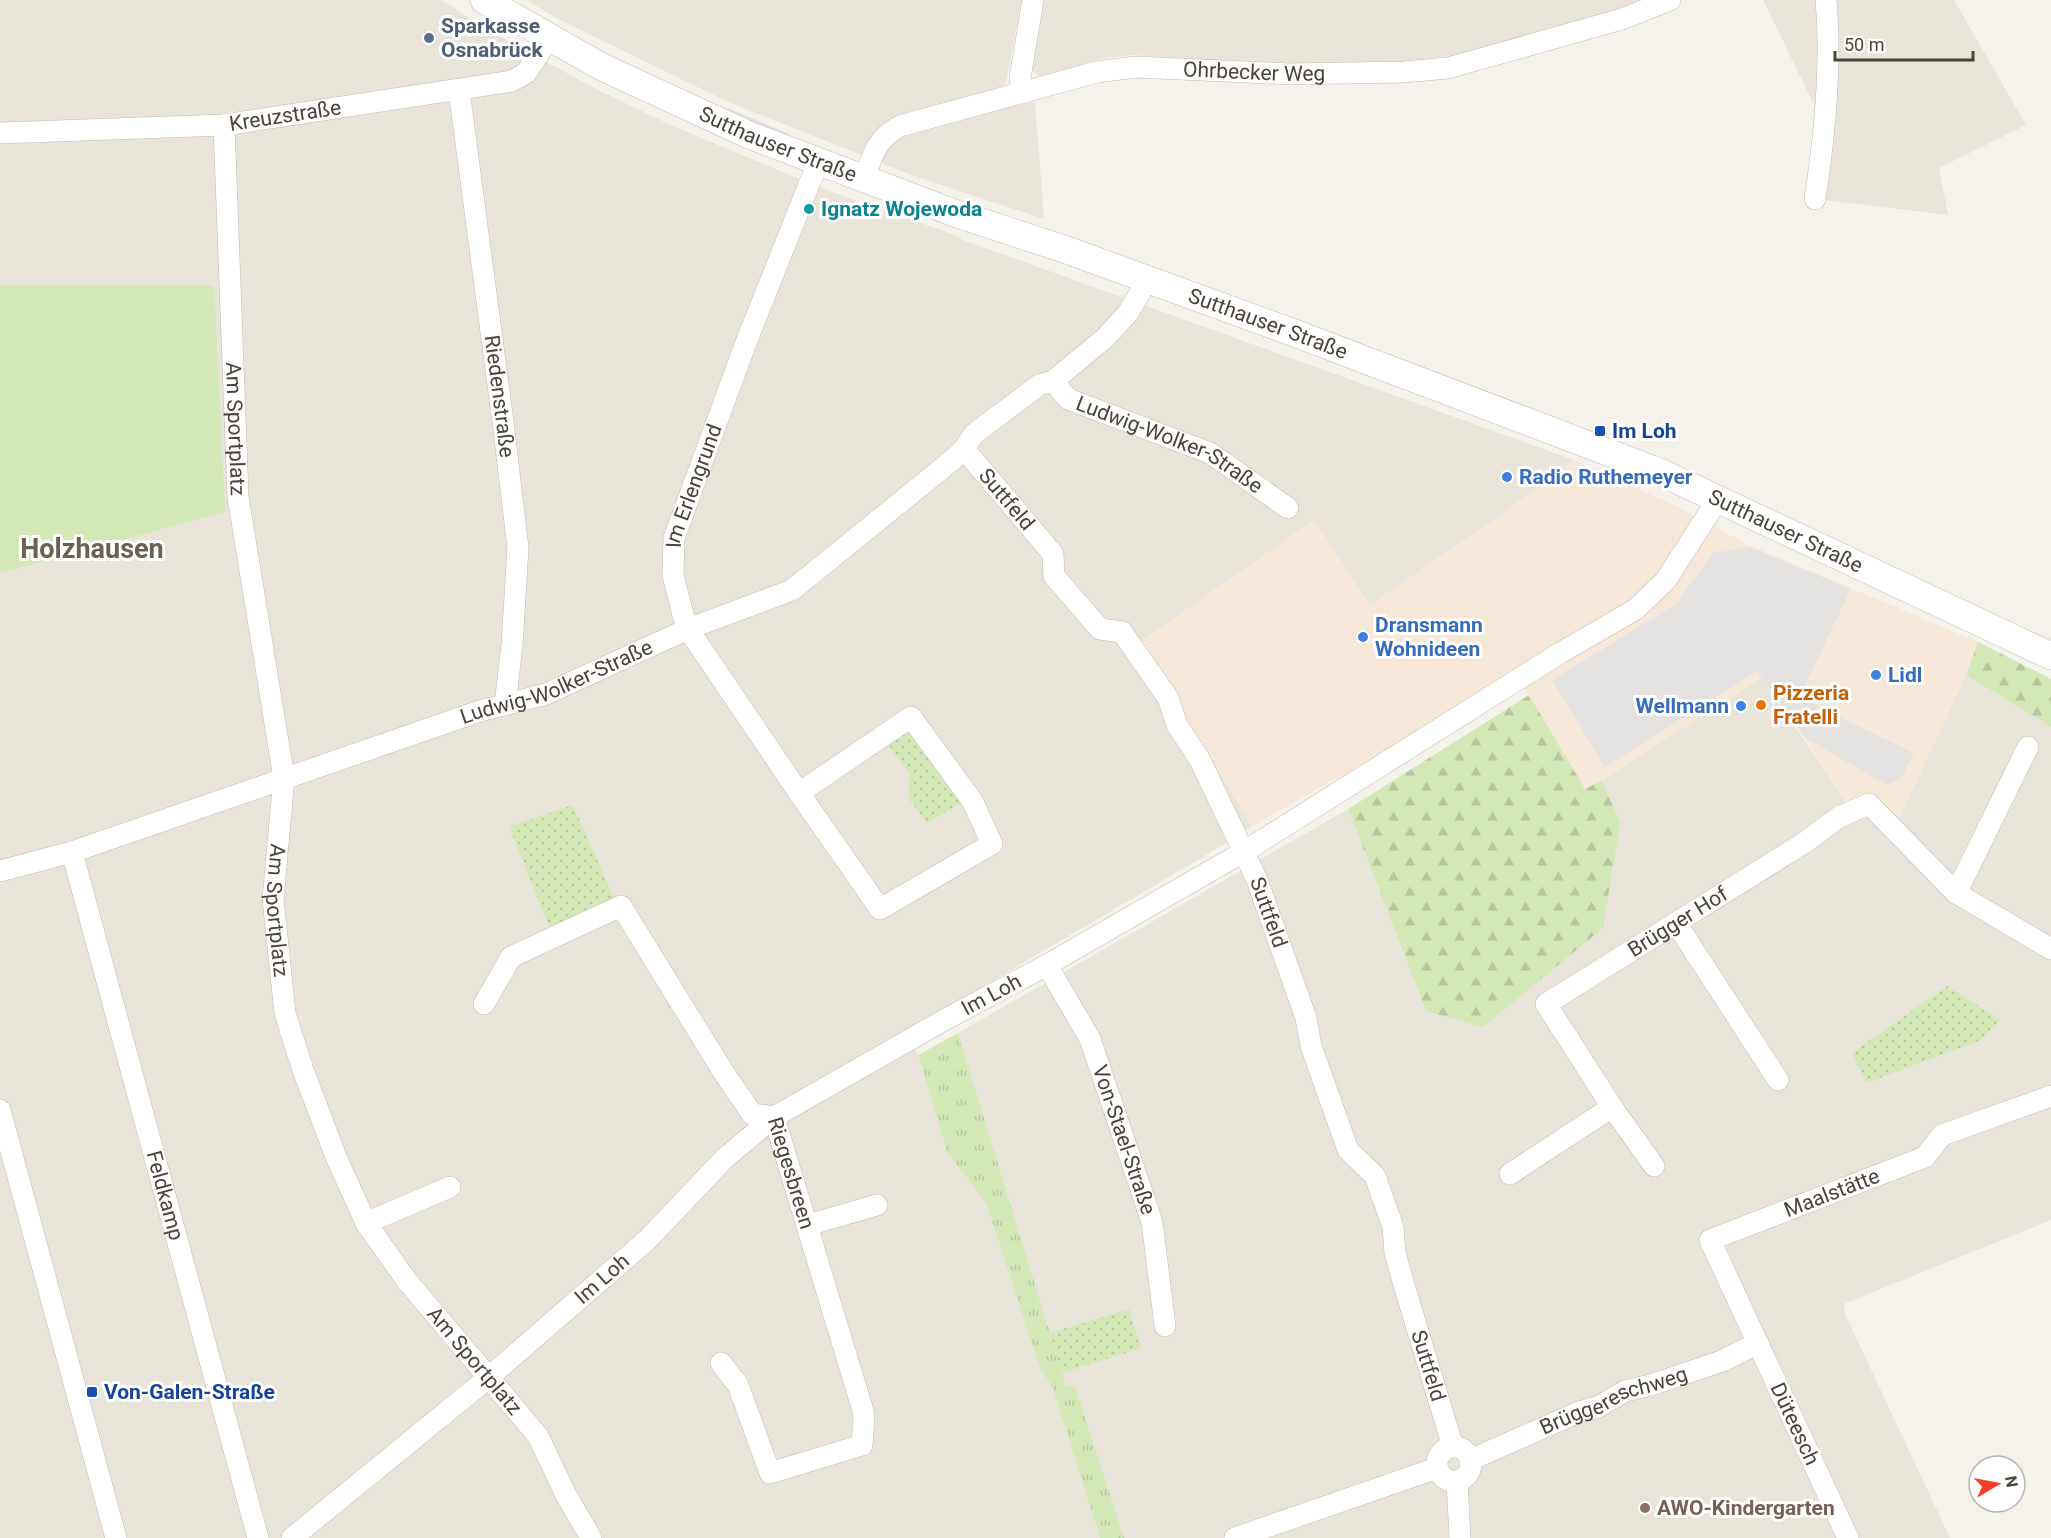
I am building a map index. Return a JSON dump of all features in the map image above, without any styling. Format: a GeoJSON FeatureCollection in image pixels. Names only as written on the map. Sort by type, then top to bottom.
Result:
{"type":"FeatureCollection","features":[{"type":"Feature","properties":{"kind":"street","name":"Sutthauser Straße"},"geometry":{"type":"LineString","coordinates":[[484,0],[595,63],[749,135],[957,214],[1064,249],[1299,335],[1660,472],[2051,656]]}},
{"type":"Feature","properties":{"kind":"street"},"geometry":{"type":"LineString","coordinates":[[1023,93],[1020,78],[1034,0]]}},
{"type":"Feature","properties":{"kind":"street","name":"Ohrbecker Weg"},"geometry":{"type":"LineString","coordinates":[[864,179],[877,145],[888,133],[900,126],[1097,72],[1136,67],[1290,75],[1404,72],[1448,68],[1622,19],[1670,0]]}},
{"type":"Feature","properties":{"kind":"street"},"geometry":{"type":"LineString","coordinates":[[1815,199],[1826,128],[1828,22],[1826,0]]}},
{"type":"Feature","properties":{"kind":"street","name":"Kreuzstraße"},"geometry":{"type":"LineString","coordinates":[[0,133],[224,125],[512,81],[526,73],[549,38]]}},
{"type":"Feature","properties":{"kind":"street","name":"Riedenstraße"},"geometry":{"type":"LineString","coordinates":[[459,90],[518,548],[512,645],[505,705]]}},
{"type":"Feature","properties":{"kind":"street","name":"Am Sportplatz"},"geometry":{"type":"LineString","coordinates":[[224,125],[238,497],[284,778],[273,899],[285,1013],[302,1068],[366,1223],[407,1281],[538,1436],[566,1496],[591,1538]]}},
{"type":"Feature","properties":{"kind":"street","name":"Im Erlengrund"},"geometry":{"type":"LineString","coordinates":[[799,793],[911,717],[973,802],[992,844],[880,909],[799,793],[688,629],[683,615],[673,575],[674,538],[747,340],[818,162]]}},
{"type":"Feature","properties":{"kind":"street","name":"Ludwig-Wolker-Straße"},"geometry":{"type":"LineString","coordinates":[[0,871],[72,852],[480,711],[546,694],[688,629],[792,590],[964,449],[974,434],[1039,385],[1053,381],[1105,338],[1128,313],[1140,293],[1144,280]]}},
{"type":"Feature","properties":{"kind":"street","name":"Ludwig-Wolker-Straße"},"geometry":{"type":"LineString","coordinates":[[1053,381],[1068,399],[1210,453],[1288,508]]}},
{"type":"Feature","properties":{"kind":"street","name":"Suttfeld"},"geometry":{"type":"LineString","coordinates":[[964,449],[1053,554],[1054,576],[1100,629],[1122,632],[1168,698],[1177,725],[1200,760],[1245,851],[1306,1018],[1311,1046],[1348,1149],[1375,1176],[1393,1227],[1395,1253],[1453,1447]]}},
{"type":"Feature","properties":{"kind":"street","name":"Im Loh"},"geometry":{"type":"LineString","coordinates":[[292,1538],[488,1378],[647,1240],[725,1158],[774,1117],[1047,965],[1245,851],[1560,653],[1636,609],[1666,580],[1718,499]]}},
{"type":"Feature","properties":{"kind":"street"},"geometry":{"type":"LineString","coordinates":[[1956,893],[2028,747]]}},
{"type":"Feature","properties":{"kind":"street","name":"Brügger Hof"},"geometry":{"type":"LineString","coordinates":[[1654,1166],[1612,1107],[1546,1004],[1677,924],[1714,897],[1804,843],[1839,817],[1869,804],[1956,893],[2051,949]]}},
{"type":"Feature","properties":{"kind":"street","name":"Feldkamp"},"geometry":{"type":"LineString","coordinates":[[72,852],[258,1538]]}},
{"type":"Feature","properties":{"kind":"street","name":"Riegesbreen"},"geometry":{"type":"LineString","coordinates":[[484,1004],[512,957],[621,906],[724,1073],[752,1114],[774,1117],[864,1414],[862,1445],[770,1473],[738,1385],[721,1363]]}},
{"type":"Feature","properties":{"kind":"street"},"geometry":{"type":"LineString","coordinates":[[1677,924],[1778,1080]]}},
{"type":"Feature","properties":{"kind":"street","name":"Von-Stael-Straße"},"geometry":{"type":"LineString","coordinates":[[1047,965],[1090,1039],[1152,1222],[1165,1326]]}},
{"type":"Feature","properties":{"kind":"street","name":"Maalstätte"},"geometry":{"type":"LineString","coordinates":[[1758,1342],[1710,1240],[1925,1157],[1942,1135],[2051,1096]]}},
{"type":"Feature","properties":{"kind":"street"},"geometry":{"type":"LineString","coordinates":[[1510,1174],[1612,1107]]}},
{"type":"Feature","properties":{"kind":"street"},"geometry":{"type":"LineString","coordinates":[[0,1110],[7,1167],[116,1538]]}},
{"type":"Feature","properties":{"kind":"street"},"geometry":{"type":"LineString","coordinates":[[366,1223],[450,1187]]}},
{"type":"Feature","properties":{"kind":"street"},"geometry":{"type":"LineString","coordinates":[[807,1225],[877,1205]]}},
{"type":"Feature","properties":{"kind":"street","name":"Brüggereschweg"},"geometry":{"type":"LineString","coordinates":[[1470,1460],[1579,1412],[1598,1407],[1625,1391],[1700,1370],[1758,1342]]}},
{"type":"Feature","properties":{"kind":"street","name":"Düteesch"},"geometry":{"type":"LineString","coordinates":[[1758,1342],[1848,1538]]}},
{"type":"Feature","properties":{"kind":"street"},"geometry":{"type":"LineString","coordinates":[[1453,1447],[1460,1448],[1467,1453],[1470,1460],[1468,1473],[1457,1480],[1447,1479],[1439,1473],[1437,1468],[1440,1454],[1453,1447]]}},
{"type":"Feature","properties":{"kind":"street"},"geometry":{"type":"LineString","coordinates":[[1235,1538],[1437,1468]]}},
{"type":"Feature","properties":{"kind":"street"},"geometry":{"type":"LineString","coordinates":[[1457,1480],[1460,1538]]}},
{"type":"Feature","properties":{"kind":"shaded area"},"geometry":{"type":"Polygon","coordinates":[[[0,0],[442,0],[486,29],[600,91],[671,125],[799,179],[903,219],[910,219],[1574,460],[1493,521],[1370,605],[1314,521],[1139,643],[1252,826],[904,1033],[918,1055],[947,1152],[986,1203],[1040,1369],[1052,1386],[1100,1538],[0,1538],[0,0]]]}},
{"type":"Feature","properties":{"kind":"shaded area"},"geometry":{"type":"Polygon","coordinates":[[[527,0],[1022,0],[1005,88],[1018,105],[1035,102],[1044,219],[914,176],[728,102],[554,17],[527,0]]]}},
{"type":"Feature","properties":{"kind":"shaded area"},"geometry":{"type":"Polygon","coordinates":[[[1043,0],[1652,0],[1429,64],[1281,66],[1132,55],[1100,59],[1042,78],[1031,70],[1043,0]]]}},
{"type":"Feature","properties":{"kind":"shaded area"},"geometry":{"type":"Polygon","coordinates":[[[1763,0],[1954,0],[2026,125],[1939,168],[1948,215],[1815,199],[1825,127],[1763,0]]]}},
{"type":"Feature","properties":{"kind":"shaded area"},"geometry":{"type":"Polygon","coordinates":[[[729,108],[789,134],[787,139],[726,113],[729,108]]]}},
{"type":"Feature","properties":{"kind":"shaded area"},"geometry":{"type":"Polygon","coordinates":[[[1574,460],[1674,505],[1749,545],[1978,642],[1966,675],[1898,821],[1874,792],[1846,803],[1805,738],[1762,678],[1585,790],[1529,695],[1512,671],[1363,764],[1252,826],[1139,643],[1314,520],[1370,605],[1493,521],[1574,460]]]}},
{"type":"Feature","properties":{"kind":"shaded area"},"geometry":{"type":"Polygon","coordinates":[[[1750,547],[1851,589],[1805,685],[1805,700],[1914,753],[1902,777],[1887,785],[1805,738],[1757,671],[1605,767],[1552,680],[1676,604],[1713,553],[1750,547]]]}},
{"type":"Feature","properties":{"kind":"shaded area"},"geometry":{"type":"Polygon","coordinates":[[[1966,675],[2051,727],[2051,1220],[1844,1304],[1845,1314],[1950,1538],[1124,1538],[1075,1386],[1066,1387],[958,1033],[1348,809],[1426,1011],[1620,823],[1602,780],[1762,677],[1846,802],[1875,792],[1898,820],[1966,675]]]}},
{"type":"Feature","properties":{"kind":"green space"},"geometry":{"type":"Polygon","coordinates":[[[0,285],[214,285],[225,512],[0,573],[0,285]]]}},
{"type":"Feature","properties":{"kind":"green space"},"geometry":{"type":"Polygon","coordinates":[[[1978,642],[2051,679],[2051,727],[1966,675],[1978,642]]]}},
{"type":"Feature","properties":{"kind":"green space"},"geometry":{"type":"Polygon","coordinates":[[[1529,695],[1585,789],[1602,780],[1620,823],[1603,928],[1483,1027],[1426,1011],[1348,809],[1529,695]]]}},
{"type":"Feature","properties":{"kind":"green space"},"geometry":{"type":"Polygon","coordinates":[[[910,725],[963,802],[927,823],[909,799],[910,775],[886,742],[910,725]]]}},
{"type":"Feature","properties":{"kind":"green space"},"geometry":{"type":"Polygon","coordinates":[[[573,805],[616,903],[551,931],[509,827],[573,805]]]}},
{"type":"Feature","properties":{"kind":"green space"},"geometry":{"type":"Polygon","coordinates":[[[1947,986],[2000,1020],[1981,1040],[1866,1083],[1852,1053],[1947,986]]]}},
{"type":"Feature","properties":{"kind":"green space"},"geometry":{"type":"Polygon","coordinates":[[[958,1033],[1066,1386],[1075,1386],[1124,1538],[1100,1538],[1052,1386],[1040,1369],[986,1203],[947,1152],[918,1055],[958,1033]]]}},
{"type":"Feature","properties":{"kind":"green space"},"geometry":{"type":"Polygon","coordinates":[[[1129,1309],[1141,1348],[1062,1373],[1050,1333],[1129,1309]]]}},
{"type":"Feature","properties":{"kind":"place","name":"Sparkasse Osnabrück"},"geometry":{"type":"Point","coordinates":[429,38]}},
{"type":"Feature","properties":{"kind":"place","name":"Ignatz Wojewoda"},"geometry":{"type":"Point","coordinates":[809,209]}},
{"type":"Feature","properties":{"kind":"place","name":"Im Loh"},"geometry":{"type":"Point","coordinates":[1600,431]}},
{"type":"Feature","properties":{"kind":"place","name":"Radio Ruthemeyer"},"geometry":{"type":"Point","coordinates":[1507,477]}},
{"type":"Feature","properties":{"kind":"place","name":"Dransmann Wohnideen"},"geometry":{"type":"Point","coordinates":[1363,637]}},
{"type":"Feature","properties":{"kind":"place","name":"Lidl"},"geometry":{"type":"Point","coordinates":[1876,675]}},
{"type":"Feature","properties":{"kind":"place","name":"Pizzeria Fratelli"},"geometry":{"type":"Point","coordinates":[1761,705]}},
{"type":"Feature","properties":{"kind":"place","name":"Wellmann"},"geometry":{"type":"Point","coordinates":[1741,706]}},
{"type":"Feature","properties":{"kind":"place","name":"Von-Galen-Straße"},"geometry":{"type":"Point","coordinates":[92,1392]}},
{"type":"Feature","properties":{"kind":"place","name":"AWO-Kindergarten"},"geometry":{"type":"Point","coordinates":[1645,1508]}},
{"type":"Feature","properties":{"kind":"district","name":"Holzhausen"},"geometry":{"type":"Point","coordinates":[92,549]}}]}
